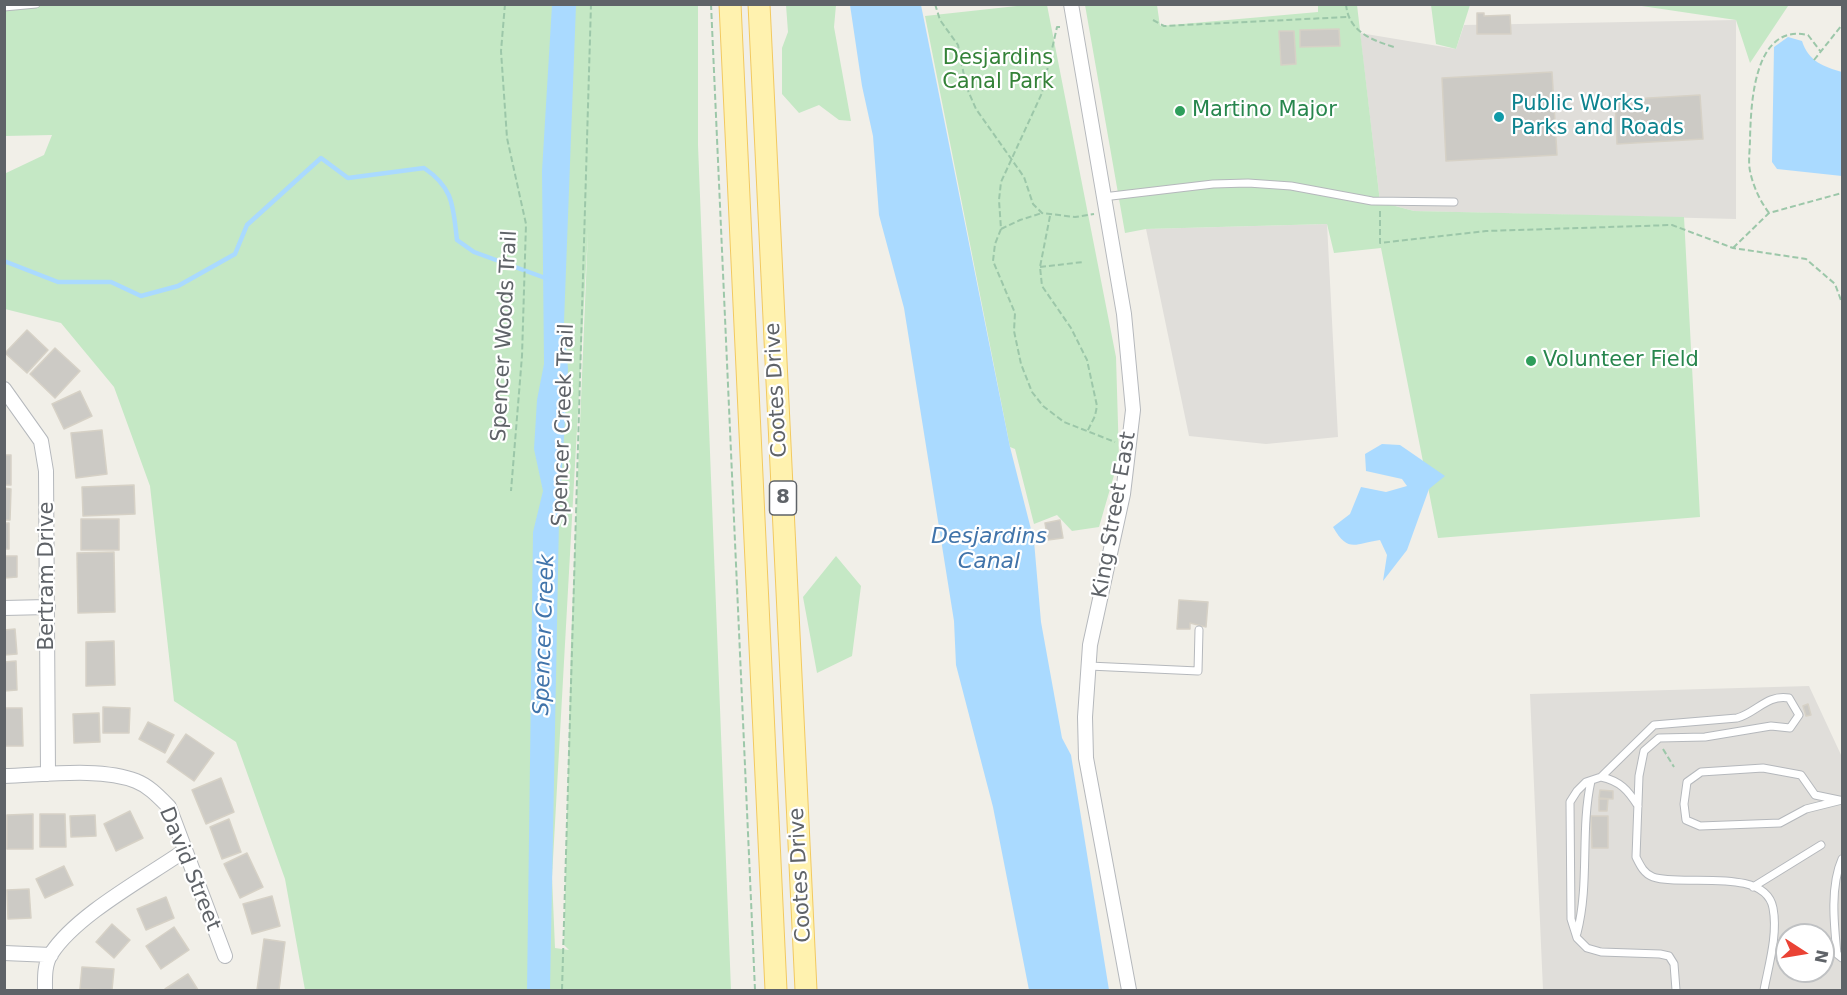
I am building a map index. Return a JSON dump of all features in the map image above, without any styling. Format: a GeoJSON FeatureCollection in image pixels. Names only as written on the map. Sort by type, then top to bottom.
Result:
{"type":"FeatureCollection","features":[{"type":"Feature","properties":{"kind":"main road","name":"Cootes Drive"},"geometry":{"type":"LineString","coordinates":[[730,4],[776,990]]}},
{"type":"Feature","properties":{"kind":"main road","name":"Cootes Drive"},"geometry":{"type":"LineString","coordinates":[[759,4],[806,990]]}},
{"type":"Feature","properties":{"kind":"street","name":"King Street East"},"geometry":{"type":"LineString","coordinates":[[1071,4],[1130,369],[1133,410],[1123,494],[1090,645],[1086,758],[1129,990]]}},
{"type":"Feature","properties":{"kind":"street","name":"Bertram Drive"},"geometry":{"type":"LineString","coordinates":[[4,389],[41,441],[47,488],[48,774]]}},
{"type":"Feature","properties":{"kind":"street"},"geometry":{"type":"LineString","coordinates":[[4,608],[48,607]]}},
{"type":"Feature","properties":{"kind":"street","name":"David Street"},"geometry":{"type":"LineString","coordinates":[[4,776],[112,775],[137,781],[156,794],[169,807],[225,956]]}},
{"type":"Feature","properties":{"kind":"street"},"geometry":{"type":"LineString","coordinates":[[45,990],[45,971],[51,955],[80,922],[184,851]]}},
{"type":"Feature","properties":{"kind":"street"},"geometry":{"type":"LineString","coordinates":[[4,953],[51,955]]}},
{"type":"Feature","properties":{"kind":"lane"},"geometry":{"type":"LineString","coordinates":[[4,7],[36,4]]}},
{"type":"Feature","properties":{"kind":"lane"},"geometry":{"type":"LineString","coordinates":[[1103,197],[1213,184],[1248,183],[1292,186],[1340,197],[1380,202],[1454,202]]}},
{"type":"Feature","properties":{"kind":"lane"},"geometry":{"type":"LineString","coordinates":[[1089,666],[1198,671],[1199,630]]}},
{"type":"Feature","properties":{"kind":"lane"},"geometry":{"type":"LineString","coordinates":[[1676,990],[1674,964],[1669,956],[1601,952],[1587,948],[1576,935],[1571,919],[1570,802],[1576,791],[1601,777],[1654,725],[1737,718],[1749,715],[1764,702],[1779,696],[1789,698],[1799,715],[1790,728],[1771,726],[1705,737],[1663,738],[1644,752],[1638,776],[1636,857],[1641,868],[1653,877],[1737,882],[1764,893],[1773,905],[1774,932],[1764,990]]}},
{"type":"Feature","properties":{"kind":"lane"},"geometry":{"type":"LineString","coordinates":[[1763,768],[1801,775],[1815,795],[1841,800],[1806,809],[1780,823],[1744,826],[1700,826],[1686,820],[1684,804],[1687,782],[1701,772],[1763,768]]}},
{"type":"Feature","properties":{"kind":"lane"},"geometry":{"type":"LineString","coordinates":[[1601,777],[1615,780],[1628,790],[1638,806]]}},
{"type":"Feature","properties":{"kind":"lane"},"geometry":{"type":"LineString","coordinates":[[1576,935],[1581,916],[1584,880],[1585,808],[1591,781]]}},
{"type":"Feature","properties":{"kind":"lane"},"geometry":{"type":"LineString","coordinates":[[1753,887],[1821,845]]}},
{"type":"Feature","properties":{"kind":"lane"},"geometry":{"type":"LineString","coordinates":[[1842,859],[1836,873],[1835,930],[1838,954],[1842,958]]}},
{"type":"Feature","properties":{"kind":"path","name":"Spencer Woods Trail"},"geometry":{"type":"LineString","coordinates":[[505,4],[501,51],[507,138],[526,224],[522,356],[511,491]]}},
{"type":"Feature","properties":{"kind":"path","name":"Spencer Creek Trail"},"geometry":{"type":"LineString","coordinates":[[562,990],[591,4]]}},
{"type":"Feature","properties":{"kind":"path"},"geometry":{"type":"LineString","coordinates":[[711,4],[755,990]]}},
{"type":"Feature","properties":{"kind":"path"},"geometry":{"type":"LineString","coordinates":[[935,4],[940,20],[958,45],[966,86],[976,109],[1024,177],[1033,204],[1042,213]]}},
{"type":"Feature","properties":{"kind":"path"},"geometry":{"type":"LineString","coordinates":[[1346,4],[1347,17],[1366,39],[1394,47]]}},
{"type":"Feature","properties":{"kind":"path"},"geometry":{"type":"LineString","coordinates":[[1153,20],[1164,26],[1347,17]]}},
{"type":"Feature","properties":{"kind":"path"},"geometry":{"type":"LineString","coordinates":[[1075,24],[1057,27],[1042,93],[1001,182],[999,200],[1001,229],[995,244],[993,261],[1015,313],[1016,342],[1032,392],[1044,406],[1064,422],[1129,446]]}},
{"type":"Feature","properties":{"kind":"path"},"geometry":{"type":"LineString","coordinates":[[1814,60],[1842,25]]}},
{"type":"Feature","properties":{"kind":"path"},"geometry":{"type":"LineString","coordinates":[[1769,213],[1760,200],[1750,171],[1755,77],[1766,53],[1781,37],[1795,32],[1808,35],[1821,52]]}},
{"type":"Feature","properties":{"kind":"path"},"geometry":{"type":"LineString","coordinates":[[1733,248],[1769,213],[1842,193]]}},
{"type":"Feature","properties":{"kind":"path"},"geometry":{"type":"LineString","coordinates":[[1380,202],[1380,243],[1486,231],[1672,225],[1733,248],[1806,259],[1835,284],[1842,303]]}},
{"type":"Feature","properties":{"kind":"path"},"geometry":{"type":"LineString","coordinates":[[1001,229],[1020,219],[1042,213],[1075,218],[1106,212]]}},
{"type":"Feature","properties":{"kind":"path"},"geometry":{"type":"LineString","coordinates":[[1051,214],[1040,267],[1042,286],[1071,328],[1087,360],[1096,406],[1095,416],[1086,432]]}},
{"type":"Feature","properties":{"kind":"path"},"geometry":{"type":"LineString","coordinates":[[1040,267],[1083,262]]}},
{"type":"Feature","properties":{"kind":"path"},"geometry":{"type":"LineString","coordinates":[[1663,738],[1664,752],[1674,767]]}},
{"type":"Feature","properties":{"kind":"shaded area"},"geometry":{"type":"Polygon","coordinates":[[[1736,20],[1736,219],[1414,211],[1380,202],[1360,33],[1456,49],[1464,25],[1736,20]]]}},
{"type":"Feature","properties":{"kind":"shaded area"},"geometry":{"type":"Polygon","coordinates":[[[1327,224],[1338,437],[1266,444],[1189,436],[1146,229],[1327,224]]]}},
{"type":"Feature","properties":{"kind":"shaded area"},"geometry":{"type":"Polygon","coordinates":[[[1809,686],[1842,757],[1842,990],[1543,990],[1530,694],[1809,686]]]}},
{"type":"Feature","properties":{"kind":"green space"},"geometry":{"type":"Polygon","coordinates":[[[1787,4],[1788,6],[1750,63],[1736,20],[1635,5],[1787,4]]]}},
{"type":"Feature","properties":{"kind":"green space"},"geometry":{"type":"Polygon","coordinates":[[[5,5],[698,5],[698,145],[731,990],[305,990],[285,879],[236,742],[174,701],[150,486],[114,387],[61,323],[5,309],[4,174],[44,155],[52,135],[5,136],[5,5]],[[588,231],[552,877],[555,948],[569,950],[564,945],[571,642],[588,231]]]}},
{"type":"Feature","properties":{"kind":"green space"},"geometry":{"type":"Polygon","coordinates":[[[786,5],[836,5],[834,27],[851,121],[839,120],[819,105],[799,113],[782,94],[782,48],[788,32],[786,5]]]}},
{"type":"Feature","properties":{"kind":"green space","name":"Desjardins Canal Park"},"geometry":{"type":"Polygon","coordinates":[[[1026,5],[1047,5],[1116,357],[1119,458],[1099,527],[1072,531],[1057,515],[1034,524],[1015,449],[1010,447],[925,16],[1026,5]]]}},
{"type":"Feature","properties":{"kind":"green space"},"geometry":{"type":"Polygon","coordinates":[[[1085,5],[1157,5],[1160,26],[1318,12],[1318,5],[1357,5],[1380,202],[1414,211],[1684,217],[1700,517],[1438,538],[1381,248],[1334,253],[1327,224],[1146,229],[1125,233],[1085,5]]]}},
{"type":"Feature","properties":{"kind":"green space"},"geometry":{"type":"Polygon","coordinates":[[[1431,5],[1470,5],[1456,49],[1436,44],[1431,5]]]}},
{"type":"Feature","properties":{"kind":"green space"},"geometry":{"type":"Polygon","coordinates":[[[836,556],[861,586],[852,656],[817,673],[803,597],[836,556]]]}},
{"type":"Feature","properties":{"kind":"water","name":"Spencer Creek"},"geometry":{"type":"Polygon","coordinates":[[[552,5],[576,5],[564,322],[568,369],[559,520],[550,990],[527,990],[533,532],[543,491],[534,449],[537,400],[544,364],[542,171],[552,5]]]}},
{"type":"Feature","properties":{"kind":"water","name":"Desjardins Canal"},"geometry":{"type":"Polygon","coordinates":[[[850,5],[921,5],[1010,447],[1034,541],[1041,622],[1062,738],[1071,755],[1109,990],[1029,990],[993,807],[956,665],[954,621],[904,308],[879,215],[873,136],[862,86],[850,5]]]}},
{"type":"Feature","properties":{"kind":"water"},"geometry":{"type":"Polygon","coordinates":[[[1788,37],[1802,41],[1808,54],[1817,62],[1842,72],[1842,176],[1777,169],[1772,162],[1774,47],[1788,37]]]}},
{"type":"Feature","properties":{"kind":"water"},"geometry":{"type":"Polygon","coordinates":[[[1382,444],[1400,445],[1445,476],[1429,489],[1407,550],[1383,581],[1387,555],[1380,540],[1348,544],[1333,527],[1350,514],[1361,487],[1386,492],[1407,486],[1402,479],[1366,471],[1365,454],[1382,444]]]}},
{"type":"Feature","properties":{"kind":"building"},"geometry":{"type":"Polygon","coordinates":[[[1477,13],[1484,13],[1484,16],[1510,15],[1511,34],[1477,34],[1477,13]]]}},
{"type":"Feature","properties":{"kind":"building"},"geometry":{"type":"Polygon","coordinates":[[[1339,29],[1340,46],[1300,47],[1300,30],[1339,29]]]}},
{"type":"Feature","properties":{"kind":"building"},"geometry":{"type":"Polygon","coordinates":[[[1279,31],[1294,31],[1296,64],[1281,65],[1279,31]]]}},
{"type":"Feature","properties":{"kind":"building","name":"Public Works, Parks and Roads"},"geometry":{"type":"Polygon","coordinates":[[[1552,72],[1557,155],[1446,161],[1442,78],[1552,72]]]}},
{"type":"Feature","properties":{"kind":"building"},"geometry":{"type":"Polygon","coordinates":[[[1700,95],[1703,139],[1617,144],[1615,100],[1700,95]]]}},
{"type":"Feature","properties":{"kind":"building"},"geometry":{"type":"Polygon","coordinates":[[[27,330],[48,350],[27,373],[5,353],[27,330]]]}},
{"type":"Feature","properties":{"kind":"building"},"geometry":{"type":"Polygon","coordinates":[[[55,348],[80,371],[55,398],[30,374],[55,348]]]}},
{"type":"Feature","properties":{"kind":"building"},"geometry":{"type":"Polygon","coordinates":[[[80,391],[92,416],[64,429],[52,404],[80,391]]]}},
{"type":"Feature","properties":{"kind":"building"},"geometry":{"type":"Polygon","coordinates":[[[102,430],[107,474],[76,478],[71,433],[102,430]]]}},
{"type":"Feature","properties":{"kind":"building"},"geometry":{"type":"Polygon","coordinates":[[[4,455],[11,455],[11,485],[4,485],[4,455]]]}},
{"type":"Feature","properties":{"kind":"building"},"geometry":{"type":"Polygon","coordinates":[[[134,485],[135,514],[83,516],[82,487],[134,485]]]}},
{"type":"Feature","properties":{"kind":"building"},"geometry":{"type":"Polygon","coordinates":[[[4,488],[11,489],[10,520],[4,520],[4,488]]]}},
{"type":"Feature","properties":{"kind":"building"},"geometry":{"type":"Polygon","coordinates":[[[81,519],[119,519],[119,550],[81,550],[81,519]]]}},
{"type":"Feature","properties":{"kind":"building"},"geometry":{"type":"Polygon","coordinates":[[[1060,520],[1063,538],[1048,540],[1045,523],[1060,520]]]}},
{"type":"Feature","properties":{"kind":"building"},"geometry":{"type":"Polygon","coordinates":[[[4,523],[9,523],[9,549],[4,549],[4,523]]]}},
{"type":"Feature","properties":{"kind":"building"},"geometry":{"type":"Polygon","coordinates":[[[114,552],[115,612],[78,613],[77,553],[114,552]]]}},
{"type":"Feature","properties":{"kind":"building"},"geometry":{"type":"Polygon","coordinates":[[[4,556],[17,556],[17,577],[4,578],[4,556]]]}},
{"type":"Feature","properties":{"kind":"building"},"geometry":{"type":"Polygon","coordinates":[[[1179,600],[1208,602],[1206,627],[1190,623],[1190,629],[1177,629],[1179,600]]]}},
{"type":"Feature","properties":{"kind":"building"},"geometry":{"type":"Polygon","coordinates":[[[15,629],[17,654],[4,655],[4,630],[15,629]]]}},
{"type":"Feature","properties":{"kind":"building"},"geometry":{"type":"Polygon","coordinates":[[[114,641],[115,685],[86,686],[86,642],[114,641]]]}},
{"type":"Feature","properties":{"kind":"building"},"geometry":{"type":"Polygon","coordinates":[[[16,661],[17,690],[4,691],[4,662],[16,661]]]}},
{"type":"Feature","properties":{"kind":"building"},"geometry":{"type":"Polygon","coordinates":[[[1808,704],[1811,715],[1806,716],[1803,706],[1808,704]]]}},
{"type":"Feature","properties":{"kind":"building"},"geometry":{"type":"Polygon","coordinates":[[[103,707],[130,708],[129,733],[103,733],[103,707]]]}},
{"type":"Feature","properties":{"kind":"building"},"geometry":{"type":"Polygon","coordinates":[[[4,708],[22,708],[23,746],[4,746],[4,708]]]}},
{"type":"Feature","properties":{"kind":"building"},"geometry":{"type":"Polygon","coordinates":[[[99,713],[100,742],[74,743],[73,714],[99,713]]]}},
{"type":"Feature","properties":{"kind":"building"},"geometry":{"type":"Polygon","coordinates":[[[148,722],[174,735],[165,753],[139,739],[148,722]]]}},
{"type":"Feature","properties":{"kind":"building"},"geometry":{"type":"Polygon","coordinates":[[[186,734],[214,753],[194,781],[167,762],[186,734]]]}},
{"type":"Feature","properties":{"kind":"building"},"geometry":{"type":"Polygon","coordinates":[[[221,778],[234,812],[206,824],[192,790],[221,778]]]}},
{"type":"Feature","properties":{"kind":"building"},"geometry":{"type":"Polygon","coordinates":[[[1600,790],[1613,791],[1613,799],[1599,798],[1600,790]]]}},
{"type":"Feature","properties":{"kind":"building"},"geometry":{"type":"Polygon","coordinates":[[[1599,799],[1608,799],[1607,811],[1599,811],[1599,799]]]}},
{"type":"Feature","properties":{"kind":"building"},"geometry":{"type":"Polygon","coordinates":[[[130,811],[143,838],[116,851],[104,824],[130,811]]]}},
{"type":"Feature","properties":{"kind":"building"},"geometry":{"type":"Polygon","coordinates":[[[33,814],[33,849],[7,849],[7,815],[33,814]]]}},
{"type":"Feature","properties":{"kind":"building"},"geometry":{"type":"Polygon","coordinates":[[[40,814],[65,814],[66,847],[40,847],[40,814]]]}},
{"type":"Feature","properties":{"kind":"building"},"geometry":{"type":"Polygon","coordinates":[[[95,815],[96,836],[71,837],[70,816],[95,815]]]}},
{"type":"Feature","properties":{"kind":"building"},"geometry":{"type":"Polygon","coordinates":[[[1591,816],[1608,816],[1608,848],[1592,848],[1591,816]]]}},
{"type":"Feature","properties":{"kind":"building"},"geometry":{"type":"Polygon","coordinates":[[[229,819],[241,852],[222,859],[210,827],[229,819]]]}},
{"type":"Feature","properties":{"kind":"building"},"geometry":{"type":"Polygon","coordinates":[[[247,853],[263,887],[240,898],[224,864],[247,853]]]}},
{"type":"Feature","properties":{"kind":"building"},"geometry":{"type":"Polygon","coordinates":[[[64,866],[73,885],[45,898],[36,879],[64,866]]]}},
{"type":"Feature","properties":{"kind":"building"},"geometry":{"type":"Polygon","coordinates":[[[29,889],[31,918],[8,919],[7,890],[29,889]]]}},
{"type":"Feature","properties":{"kind":"building"},"geometry":{"type":"Polygon","coordinates":[[[272,896],[280,926],[252,934],[243,904],[272,896]]]}},
{"type":"Feature","properties":{"kind":"building"},"geometry":{"type":"Polygon","coordinates":[[[166,897],[174,918],[146,930],[137,909],[166,897]]]}},
{"type":"Feature","properties":{"kind":"building"},"geometry":{"type":"Polygon","coordinates":[[[112,924],[130,940],[114,958],[96,942],[112,924]]]}},
{"type":"Feature","properties":{"kind":"building"},"geometry":{"type":"Polygon","coordinates":[[[174,927],[189,950],[161,969],[146,946],[174,927]]]}},
{"type":"Feature","properties":{"kind":"building"},"geometry":{"type":"Polygon","coordinates":[[[264,939],[285,942],[279,990],[257,990],[264,939]]]}},
{"type":"Feature","properties":{"kind":"building"},"geometry":{"type":"Polygon","coordinates":[[[82,967],[114,969],[112,990],[80,989],[82,967]]]}},
{"type":"Feature","properties":{"kind":"building"},"geometry":{"type":"Polygon","coordinates":[[[188,974],[198,990],[165,989],[188,974]]]}},
{"type":"Feature","properties":{"kind":"waterway"},"geometry":{"type":"LineString","coordinates":[[4,261],[58,282],[111,282],[141,296],[178,286],[235,254],[247,225],[321,158],[348,178],[424,168],[434,175],[447,191],[453,208],[457,240],[474,252],[548,279]]}},
{"type":"Feature","properties":{"kind":"place","name":"Martino Major"},"geometry":{"type":"Point","coordinates":[1180,111]}},
{"type":"Feature","properties":{"kind":"place","name":"Public Works, Parks and Roads"},"geometry":{"type":"Point","coordinates":[1499,117]}},
{"type":"Feature","properties":{"kind":"place","name":"Volunteer Field"},"geometry":{"type":"Point","coordinates":[1531,361]}}]}
